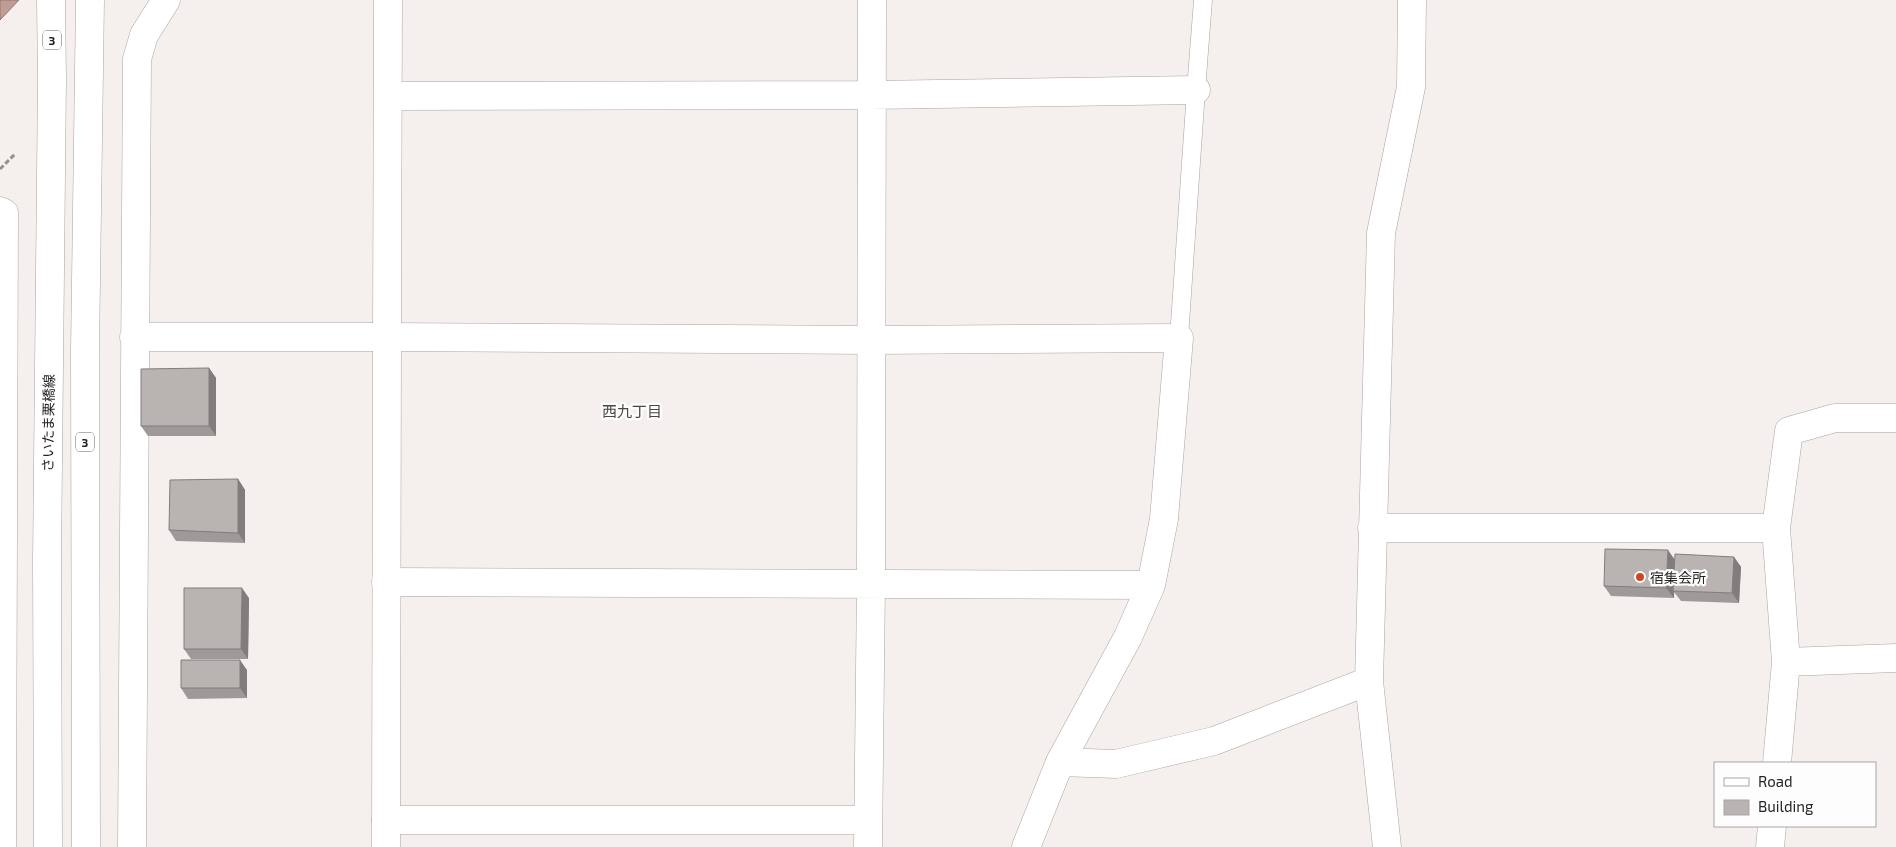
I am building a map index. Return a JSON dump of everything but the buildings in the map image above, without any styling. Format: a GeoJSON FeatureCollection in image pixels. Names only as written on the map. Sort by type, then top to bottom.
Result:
{"type":"FeatureCollection","features":[{"type":"Feature","properties":{"kind":"street","name":"さいたま栗橋線"},"geometry":{"type":"LineString","coordinates":[[48,847],[47,560],[52,79],[51,0]]}},
{"type":"Feature","properties":{"kind":"street","name":"3"},"geometry":{"type":"LineString","coordinates":[[86,847],[85,351],[90,0]]}},
{"type":"Feature","properties":{"kind":"street"},"geometry":{"type":"LineString","coordinates":[[132,847],[137,59],[144,35],[166,0]]}},
{"type":"Feature","properties":{"kind":"street"},"geometry":{"type":"LineString","coordinates":[[388,0],[386,834],[868,820]]}},
{"type":"Feature","properties":{"kind":"street"},"geometry":{"type":"LineString","coordinates":[[868,847],[871,583],[872,0]]}},
{"type":"Feature","properties":{"kind":"street"},"geometry":{"type":"LineString","coordinates":[[1387,847],[1369,681],[1372,528],[1381,233],[1411,87],[1412,0]]}},
{"type":"Feature","properties":{"kind":"street"},"geometry":{"type":"LineString","coordinates":[[388,96],[871,95],[1196,90]]}},
{"type":"Feature","properties":{"kind":"street"},"geometry":{"type":"LineString","coordinates":[[0,211],[4,213],[2,847]]}},
{"type":"Feature","properties":{"kind":"street"},"geometry":{"type":"LineString","coordinates":[[134,337],[871,340],[1179,338],[1164,519],[1151,585],[1128,637],[1060,762],[1026,847]]}},
{"type":"Feature","properties":{"kind":"street"},"geometry":{"type":"LineString","coordinates":[[1777,762],[1786,662],[1776,528],[1789,431],[1835,418],[1896,418]]}},
{"type":"Feature","properties":{"kind":"street"},"geometry":{"type":"LineString","coordinates":[[1372,528],[1776,528]]}},
{"type":"Feature","properties":{"kind":"street"},"geometry":{"type":"LineString","coordinates":[[386,582],[1151,585]]}},
{"type":"Feature","properties":{"kind":"street"},"geometry":{"type":"LineString","coordinates":[[1786,662],[1896,658]]}},
{"type":"Feature","properties":{"kind":"street"},"geometry":{"type":"LineString","coordinates":[[1060,762],[1116,764],[1214,741],[1369,681]]}},
{"type":"Feature","properties":{"kind":"street"},"geometry":{"type":"LineString","coordinates":[[1770,847],[1772,827]]}},
{"type":"Feature","properties":{"kind":"lane"},"geometry":{"type":"LineString","coordinates":[[1179,338],[1203,0]]}},
{"type":"Feature","properties":{"kind":"path"},"geometry":{"type":"LineString","coordinates":[[0,169],[15,154]]}},
{"type":"Feature","properties":{"kind":"shaded area"},"geometry":{"type":"Polygon","coordinates":[[[0,0],[19,0],[0,20],[0,0]]]}},
{"type":"Feature","properties":{"kind":"place","name":"宿集会所"},"geometry":{"type":"Point","coordinates":[1640,577]}},
{"type":"Feature","properties":{"kind":"district","name":"西九丁目"},"geometry":{"type":"Point","coordinates":[632,411]}}]}
